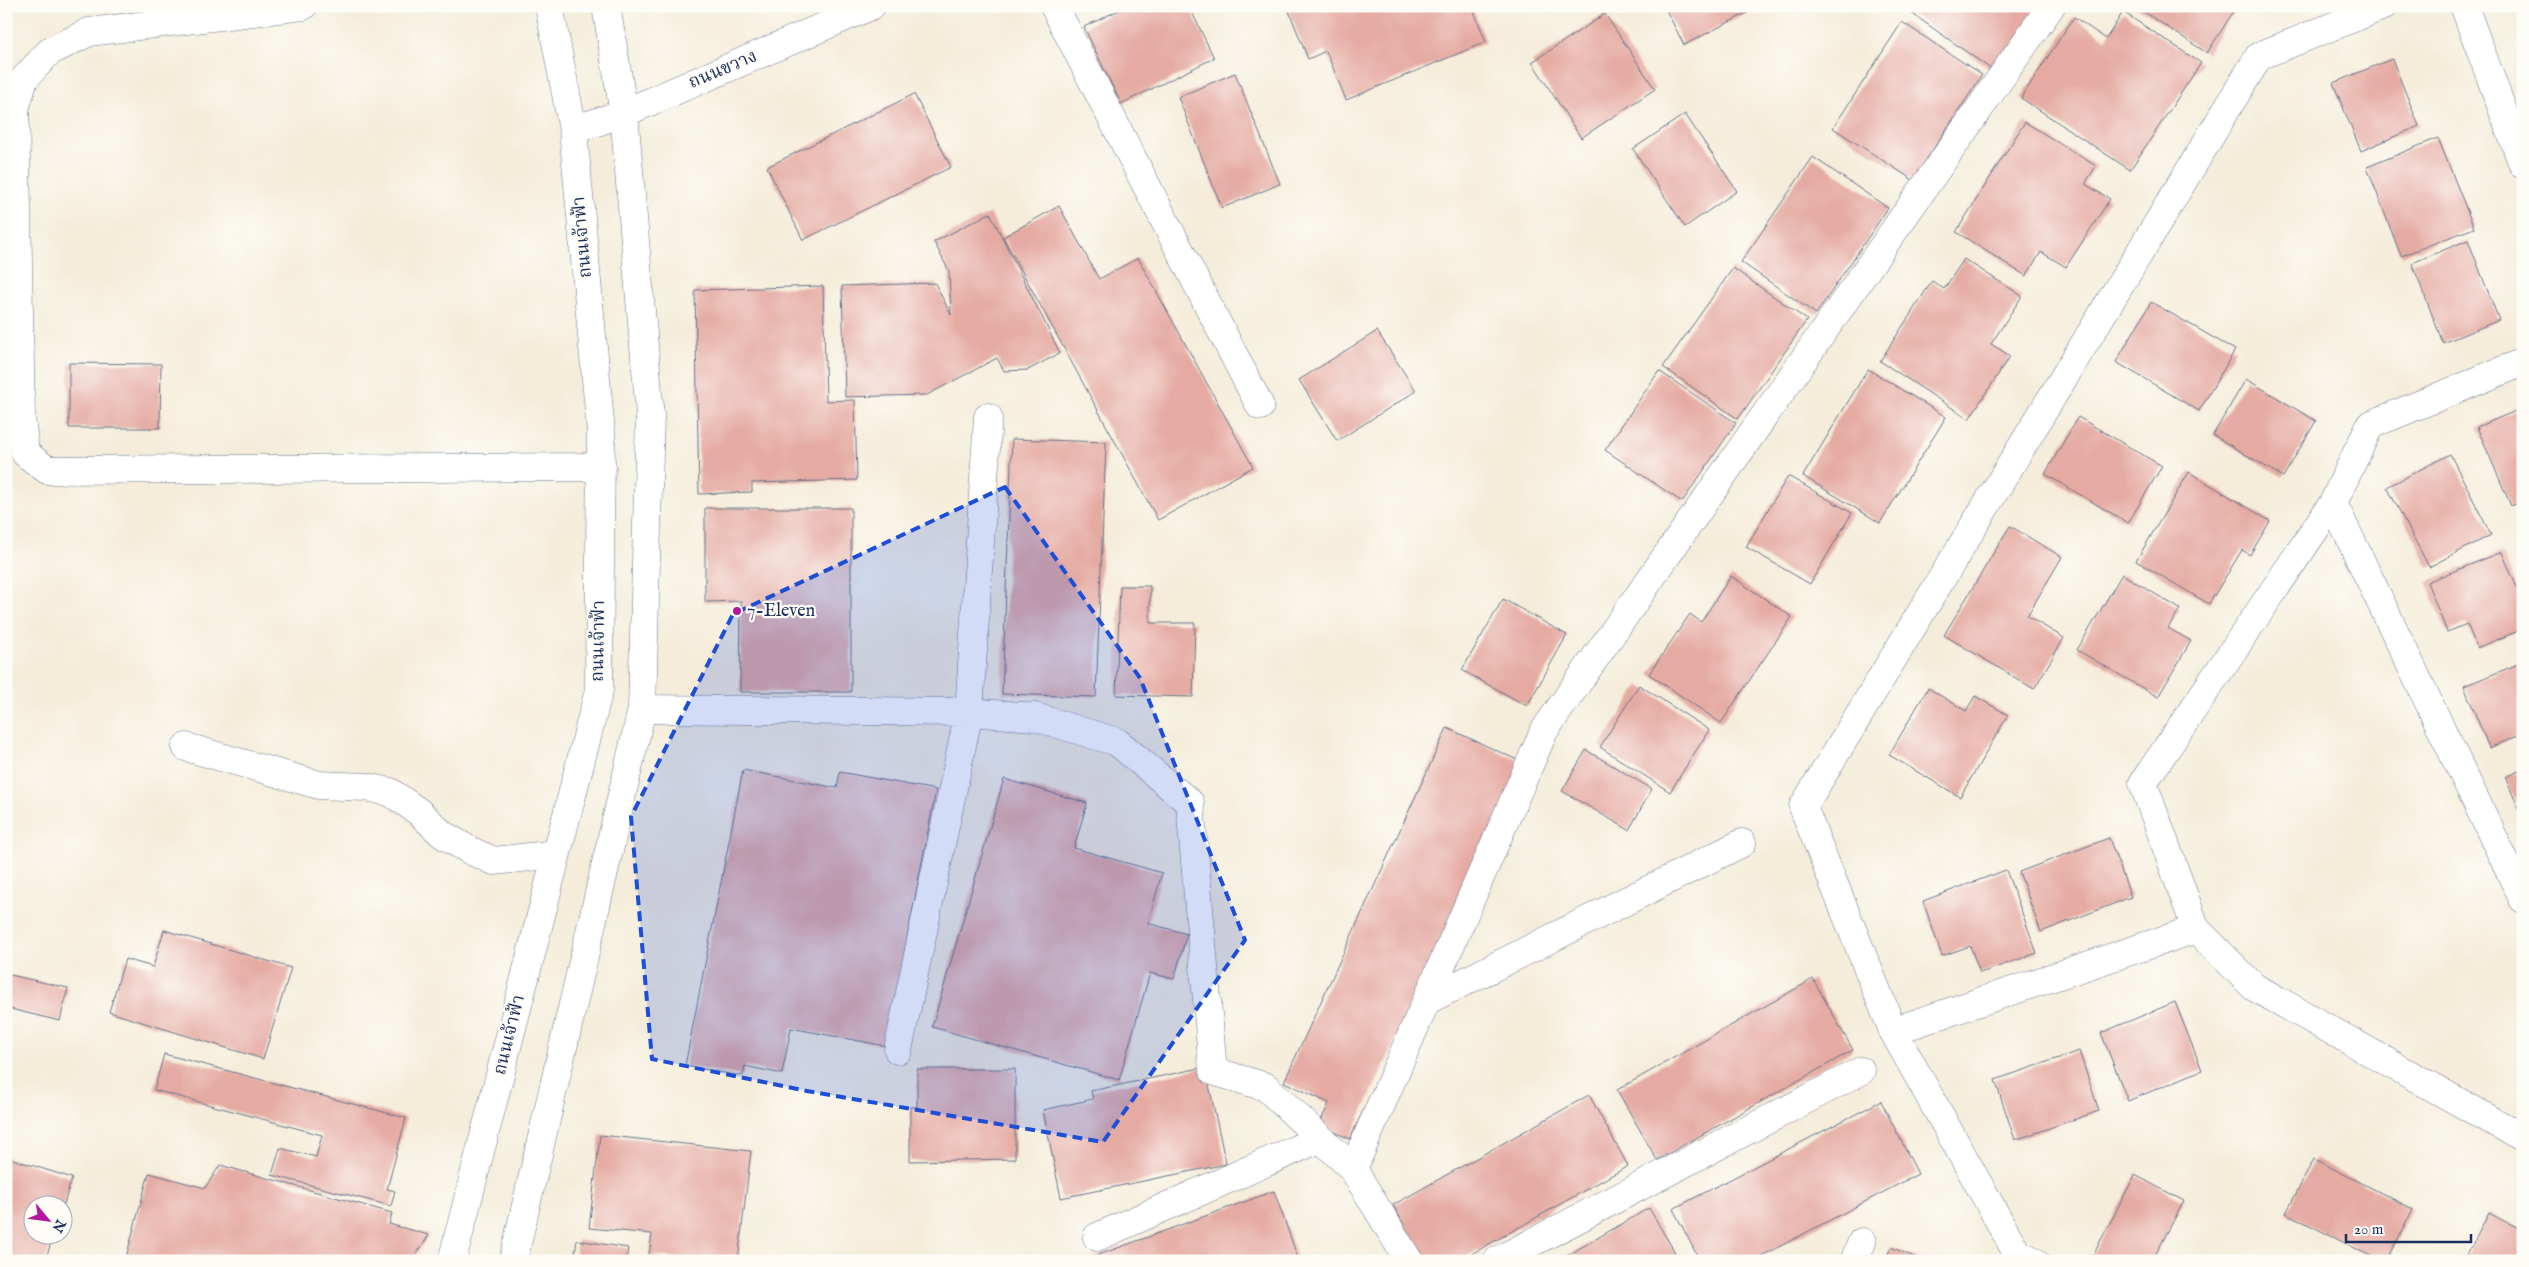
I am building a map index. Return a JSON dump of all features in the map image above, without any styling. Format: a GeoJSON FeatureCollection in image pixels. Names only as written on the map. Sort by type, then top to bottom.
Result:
{"type":"FeatureCollection","features":[{"type":"Feature","properties":{"kind":"street"},"geometry":{"type":"LineString","coordinates":[[303,6],[89,32],[49,52],[24,79],[15,109],[20,417],[25,453],[47,470],[602,466]]}},
{"type":"Feature","properties":{"kind":"street","name":"ถนนเจ้าฟ้า"},"geometry":{"type":"LineString","coordinates":[[452,1261],[599,690],[601,433],[573,130],[550,6]]}},
{"type":"Feature","properties":{"kind":"street"},"geometry":{"type":"LineString","coordinates":[[513,1261],[642,709],[650,415],[624,113],[606,6]]}},
{"type":"Feature","properties":{"kind":"street","name":"ถนนขวาง"},"geometry":{"type":"LineString","coordinates":[[573,130],[624,113],[871,6]]}},
{"type":"Feature","properties":{"kind":"street"},"geometry":{"type":"LineString","coordinates":[[1054,6],[1260,406]]}},
{"type":"Feature","properties":{"kind":"street"},"geometry":{"type":"LineString","coordinates":[[1353,1169],[1544,731],[2051,6]]}},
{"type":"Feature","properties":{"kind":"street"},"geometry":{"type":"LineString","coordinates":[[2034,1261],[2017,1253],[1893,1031],[1803,807],[2259,56],[2383,6]]}},
{"type":"Feature","properties":{"kind":"street"},"geometry":{"type":"LineString","coordinates":[[2464,6],[2523,165]]}},
{"type":"Feature","properties":{"kind":"street"},"geometry":{"type":"LineString","coordinates":[[2523,362],[2370,425],[2333,503],[2143,783],[2196,929],[2254,987],[2523,1138]]}},
{"type":"Feature","properties":{"kind":"street"},"geometry":{"type":"LineString","coordinates":[[898,1050],[969,712],[988,417]]}},
{"type":"Feature","properties":{"kind":"street"},"geometry":{"type":"LineString","coordinates":[[2333,503],[2523,899]]}},
{"type":"Feature","properties":{"kind":"street"},"geometry":{"type":"LineString","coordinates":[[642,709],[969,712],[1035,717],[1117,742],[1190,804],[1213,1071],[1266,1087],[1353,1169],[1409,1261]]}},
{"type":"Feature","properties":{"kind":"street"},"geometry":{"type":"LineString","coordinates":[[186,747],[319,785],[366,787],[390,792],[419,812],[442,834],[469,850],[494,861],[556,854]]}},
{"type":"Feature","properties":{"kind":"street"},"geometry":{"type":"LineString","coordinates":[[1426,1002],[1742,843]]}},
{"type":"Feature","properties":{"kind":"street"},"geometry":{"type":"LineString","coordinates":[[1893,1031],[2196,929]]}},
{"type":"Feature","properties":{"kind":"street"},"geometry":{"type":"LineString","coordinates":[[1497,1261],[1861,1071]]}},
{"type":"Feature","properties":{"kind":"street"},"geometry":{"type":"LineString","coordinates":[[1097,1237],[1319,1139]]}},
{"type":"Feature","properties":{"kind":"highlighted area"},"geometry":{"type":"Polygon","coordinates":[[[1005,487],[1140,678],[1245,940],[1103,1142],[807,1091],[652,1059],[631,817],[733,614],[1005,487]]]}},
{"type":"Feature","properties":{"kind":"building"},"geometry":{"type":"Polygon","coordinates":[[[1127,6],[1189,6],[1214,58],[1121,104],[1084,27],[1127,6]]]}},
{"type":"Feature","properties":{"kind":"building"},"geometry":{"type":"Polygon","coordinates":[[[1287,6],[1472,6],[1486,42],[1346,100],[1326,51],[1308,59],[1287,6]]]}},
{"type":"Feature","properties":{"kind":"building"},"geometry":{"type":"Polygon","coordinates":[[[1664,6],[1744,6],[1747,13],[1684,45],[1664,6]]]}},
{"type":"Feature","properties":{"kind":"building"},"geometry":{"type":"Polygon","coordinates":[[[1914,6],[2041,6],[1995,72],[1910,12],[1914,6]]]}},
{"type":"Feature","properties":{"kind":"building"},"geometry":{"type":"Polygon","coordinates":[[[2135,6],[2237,6],[2207,53],[2135,6]]]}},
{"type":"Feature","properties":{"kind":"building"},"geometry":{"type":"Polygon","coordinates":[[[2123,12],[2201,63],[2130,170],[2021,98],[2074,17],[2106,39],[2123,12]]]}},
{"type":"Feature","properties":{"kind":"building"},"geometry":{"type":"Polygon","coordinates":[[[1605,14],[1655,89],[1581,138],[1532,62],[1605,14]]]}},
{"type":"Feature","properties":{"kind":"building"},"geometry":{"type":"Polygon","coordinates":[[[1902,22],[1982,75],[1913,180],[1833,128],[1902,22]]]}},
{"type":"Feature","properties":{"kind":"building"},"geometry":{"type":"Polygon","coordinates":[[[2392,59],[2419,126],[2361,151],[2333,83],[2392,59]]]}},
{"type":"Feature","properties":{"kind":"building"},"geometry":{"type":"Polygon","coordinates":[[[1235,73],[1280,184],[1222,208],[1178,97],[1235,73]]]}},
{"type":"Feature","properties":{"kind":"building"},"geometry":{"type":"Polygon","coordinates":[[[914,94],[951,167],[803,240],[767,167],[914,94]]]}},
{"type":"Feature","properties":{"kind":"building"},"geometry":{"type":"Polygon","coordinates":[[[1685,114],[1737,191],[1685,227],[1633,149],[1685,114]]]}},
{"type":"Feature","properties":{"kind":"building"},"geometry":{"type":"Polygon","coordinates":[[[2025,122],[2096,166],[2085,184],[2110,199],[2066,267],[2041,252],[2026,276],[1956,232],[2025,122]]]}},
{"type":"Feature","properties":{"kind":"building"},"geometry":{"type":"Polygon","coordinates":[[[2438,138],[2474,228],[2401,256],[2367,167],[2438,138]]]}},
{"type":"Feature","properties":{"kind":"building"},"geometry":{"type":"Polygon","coordinates":[[[1813,157],[1888,208],[1816,314],[1741,262],[1813,157]]]}},
{"type":"Feature","properties":{"kind":"building"},"geometry":{"type":"Polygon","coordinates":[[[1059,206],[1099,279],[1138,258],[1253,467],[1158,520],[1003,237],[1059,206]]]}},
{"type":"Feature","properties":{"kind":"building"},"geometry":{"type":"Polygon","coordinates":[[[990,213],[1060,353],[1028,370],[1004,371],[997,358],[927,395],[845,397],[842,286],[935,283],[951,315],[949,271],[934,242],[990,213]]]}},
{"type":"Feature","properties":{"kind":"building"},"geometry":{"type":"Polygon","coordinates":[[[2468,240],[2499,320],[2443,343],[2412,263],[2468,240]]]}},
{"type":"Feature","properties":{"kind":"building"},"geometry":{"type":"Polygon","coordinates":[[[1964,259],[2022,296],[1991,344],[2010,356],[1969,419],[1880,361],[1932,281],[1944,289],[1964,259]]]}},
{"type":"Feature","properties":{"kind":"building"},"geometry":{"type":"Polygon","coordinates":[[[1733,268],[1807,320],[1738,419],[1663,367],[1733,268]]]}},
{"type":"Feature","properties":{"kind":"building"},"geometry":{"type":"Polygon","coordinates":[[[823,286],[826,401],[855,400],[857,480],[752,483],[752,492],[699,494],[695,290],[823,286]]]}},
{"type":"Feature","properties":{"kind":"building"},"geometry":{"type":"Polygon","coordinates":[[[2151,302],[2235,350],[2199,411],[2116,362],[2151,302]]]}},
{"type":"Feature","properties":{"kind":"building"},"geometry":{"type":"Polygon","coordinates":[[[1377,331],[1416,391],[1337,441],[1299,380],[1377,331]]]}},
{"type":"Feature","properties":{"kind":"building"},"geometry":{"type":"Polygon","coordinates":[[[69,363],[161,364],[160,428],[69,428],[69,363]]]}},
{"type":"Feature","properties":{"kind":"building"},"geometry":{"type":"Polygon","coordinates":[[[1868,369],[1946,417],[1880,523],[1803,476],[1868,369]]]}},
{"type":"Feature","properties":{"kind":"building"},"geometry":{"type":"Polygon","coordinates":[[[1659,371],[1736,423],[1682,502],[1605,450],[1659,371]]]}},
{"type":"Feature","properties":{"kind":"building"},"geometry":{"type":"Polygon","coordinates":[[[2246,379],[2316,421],[2283,477],[2213,435],[2246,379]]]}},
{"type":"Feature","properties":{"kind":"building"},"geometry":{"type":"Polygon","coordinates":[[[2523,408],[2523,501],[2511,506],[2477,427],[2523,408]]]}},
{"type":"Feature","properties":{"kind":"building"},"geometry":{"type":"Polygon","coordinates":[[[2078,417],[2162,466],[2128,523],[2045,474],[2078,417]]]}},
{"type":"Feature","properties":{"kind":"building"},"geometry":{"type":"Polygon","coordinates":[[[1012,439],[1106,442],[1096,697],[1002,694],[1012,439]]]}},
{"type":"Feature","properties":{"kind":"building"},"geometry":{"type":"Polygon","coordinates":[[[2450,454],[2491,535],[2429,567],[2387,487],[2450,454]]]}},
{"type":"Feature","properties":{"kind":"building"},"geometry":{"type":"Polygon","coordinates":[[[2189,472],[2270,521],[2250,555],[2242,550],[2209,604],[2136,561],[2189,472]]]}},
{"type":"Feature","properties":{"kind":"building"},"geometry":{"type":"Polygon","coordinates":[[[1788,476],[1852,513],[1810,584],[1746,547],[1788,476]]]}},
{"type":"Feature","properties":{"kind":"building"},"geometry":{"type":"Polygon","coordinates":[[[705,508],[851,508],[851,692],[740,692],[741,601],[705,602],[705,508]]]}},
{"type":"Feature","properties":{"kind":"building"},"geometry":{"type":"Polygon","coordinates":[[[2010,526],[2062,557],[2027,616],[2064,638],[2034,689],[1944,635],[2010,526]]]}},
{"type":"Feature","properties":{"kind":"building"},"geometry":{"type":"Polygon","coordinates":[[[2502,552],[2523,602],[2523,629],[2477,648],[2467,624],[2447,632],[2427,582],[2502,552]]]}},
{"type":"Feature","properties":{"kind":"building"},"geometry":{"type":"Polygon","coordinates":[[[2122,574],[2180,609],[2168,628],[2191,641],[2158,697],[2077,650],[2122,574]]]}},
{"type":"Feature","properties":{"kind":"building"},"geometry":{"type":"Polygon","coordinates":[[[1731,576],[1792,617],[1721,723],[1649,674],[1690,614],[1701,622],[1731,576]]]}},
{"type":"Feature","properties":{"kind":"building"},"geometry":{"type":"Polygon","coordinates":[[[1120,586],[1150,586],[1150,623],[1195,623],[1193,697],[1116,695],[1120,586]]]}},
{"type":"Feature","properties":{"kind":"building"},"geometry":{"type":"Polygon","coordinates":[[[1503,599],[1567,635],[1527,706],[1462,670],[1503,599]]]}},
{"type":"Feature","properties":{"kind":"building"},"geometry":{"type":"Polygon","coordinates":[[[2523,662],[2523,734],[2489,748],[2464,686],[2523,662]]]}},
{"type":"Feature","properties":{"kind":"building"},"geometry":{"type":"Polygon","coordinates":[[[1639,685],[1709,730],[1670,792],[1600,747],[1639,685]]]}},
{"type":"Feature","properties":{"kind":"building"},"geometry":{"type":"Polygon","coordinates":[[[1928,688],[1966,711],[1975,696],[2008,715],[1960,797],[1889,755],[1928,688]]]}},
{"type":"Feature","properties":{"kind":"building"},"geometry":{"type":"Polygon","coordinates":[[[1447,728],[1524,763],[1350,1139],[1319,1125],[1329,1103],[1284,1082],[1447,728]]]}},
{"type":"Feature","properties":{"kind":"building"},"geometry":{"type":"Polygon","coordinates":[[[1586,750],[1652,789],[1629,830],[1562,791],[1586,750]]]}},
{"type":"Feature","properties":{"kind":"building"},"geometry":{"type":"Polygon","coordinates":[[[2523,769],[2523,818],[2505,777],[2523,769]]]}},
{"type":"Feature","properties":{"kind":"building"},"geometry":{"type":"Polygon","coordinates":[[[743,770],[837,788],[840,772],[936,790],[886,1046],[791,1028],[782,1074],[745,1066],[743,1076],[685,1066],[743,770]]]}},
{"type":"Feature","properties":{"kind":"building"},"geometry":{"type":"Polygon","coordinates":[[[1004,779],[1087,803],[1074,848],[1162,873],[1148,923],[1187,934],[1174,979],[1150,973],[1119,1080],[932,1027],[1004,779]]]}},
{"type":"Feature","properties":{"kind":"building"},"geometry":{"type":"Polygon","coordinates":[[[2109,838],[2131,897],[2041,932],[2019,872],[2109,838]]]}},
{"type":"Feature","properties":{"kind":"building"},"geometry":{"type":"Polygon","coordinates":[[[2006,870],[2037,953],[1980,973],[1970,946],[1942,956],[1923,901],[2006,870]]]}},
{"type":"Feature","properties":{"kind":"building"},"geometry":{"type":"Polygon","coordinates":[[[164,930],[291,968],[263,1059],[109,1012],[125,959],[153,967],[164,930]]]}},
{"type":"Feature","properties":{"kind":"building"},"geometry":{"type":"Polygon","coordinates":[[[6,974],[68,988],[60,1021],[6,1008],[6,974]]]}},
{"type":"Feature","properties":{"kind":"building"},"geometry":{"type":"Polygon","coordinates":[[[1813,979],[1853,1050],[1657,1160],[1617,1090],[1813,979]]]}},
{"type":"Feature","properties":{"kind":"building"},"geometry":{"type":"Polygon","coordinates":[[[2175,1002],[2202,1070],[2128,1101],[2101,1033],[2175,1002]]]}},
{"type":"Feature","properties":{"kind":"building"},"geometry":{"type":"Polygon","coordinates":[[[2079,1051],[2099,1111],[2015,1140],[1995,1080],[2079,1051]]]}},
{"type":"Feature","properties":{"kind":"building"},"geometry":{"type":"Polygon","coordinates":[[[164,1054],[406,1118],[387,1189],[395,1191],[391,1206],[272,1175],[280,1148],[316,1157],[322,1135],[154,1090],[164,1054]]]}},
{"type":"Feature","properties":{"kind":"building"},"geometry":{"type":"Polygon","coordinates":[[[1205,1067],[1226,1164],[1061,1198],[1043,1110],[1093,1099],[1091,1091],[1205,1067]]]}},
{"type":"Feature","properties":{"kind":"building"},"geometry":{"type":"Polygon","coordinates":[[[917,1069],[1015,1069],[1015,1159],[910,1161],[910,1107],[917,1107],[917,1069]]]}},
{"type":"Feature","properties":{"kind":"building"},"geometry":{"type":"Polygon","coordinates":[[[1589,1095],[1628,1166],[1459,1261],[1424,1261],[1393,1205],[1589,1095]]]}},
{"type":"Feature","properties":{"kind":"building"},"geometry":{"type":"Polygon","coordinates":[[[1881,1101],[1918,1174],[1752,1261],[1700,1261],[1673,1209],[1881,1101]]]}},
{"type":"Feature","properties":{"kind":"building"},"geometry":{"type":"Polygon","coordinates":[[[600,1135],[751,1151],[738,1261],[701,1261],[649,1255],[652,1234],[589,1228],[600,1135]]]}},
{"type":"Feature","properties":{"kind":"building"},"geometry":{"type":"Polygon","coordinates":[[[6,1157],[72,1178],[67,1194],[22,1194],[22,1244],[51,1244],[45,1261],[6,1261],[6,1157]]]}},
{"type":"Feature","properties":{"kind":"building"},"geometry":{"type":"Polygon","coordinates":[[[2314,1159],[2413,1209],[2387,1261],[2380,1261],[2286,1213],[2314,1159]]]}},
{"type":"Feature","properties":{"kind":"building"},"geometry":{"type":"Polygon","coordinates":[[[220,1165],[392,1213],[389,1224],[429,1235],[412,1261],[125,1261],[149,1173],[205,1188],[220,1165]]]}},
{"type":"Feature","properties":{"kind":"building"},"geometry":{"type":"Polygon","coordinates":[[[2135,1175],[2184,1201],[2152,1261],[2105,1261],[2093,1255],[2135,1175]]]}},
{"type":"Feature","properties":{"kind":"building"},"geometry":{"type":"Polygon","coordinates":[[[1274,1191],[1299,1261],[1082,1261],[1274,1191]]]}},
{"type":"Feature","properties":{"kind":"building"},"geometry":{"type":"Polygon","coordinates":[[[1649,1208],[1680,1261],[1558,1261],[1649,1208]]]}},
{"type":"Feature","properties":{"kind":"building"},"geometry":{"type":"Polygon","coordinates":[[[2489,1213],[2523,1231],[2523,1261],[2464,1261],[2489,1213]]]}},
{"type":"Feature","properties":{"kind":"building"},"geometry":{"type":"Polygon","coordinates":[[[577,1240],[628,1248],[626,1261],[574,1261],[577,1240]]]}},
{"type":"Feature","properties":{"kind":"building"},"geometry":{"type":"Polygon","coordinates":[[[1891,1247],[1923,1261],[1885,1261],[1891,1247]]]}},
{"type":"Feature","properties":{"kind":"place","name":"7-Eleven"},"geometry":{"type":"Point","coordinates":[737,611]}}]}
